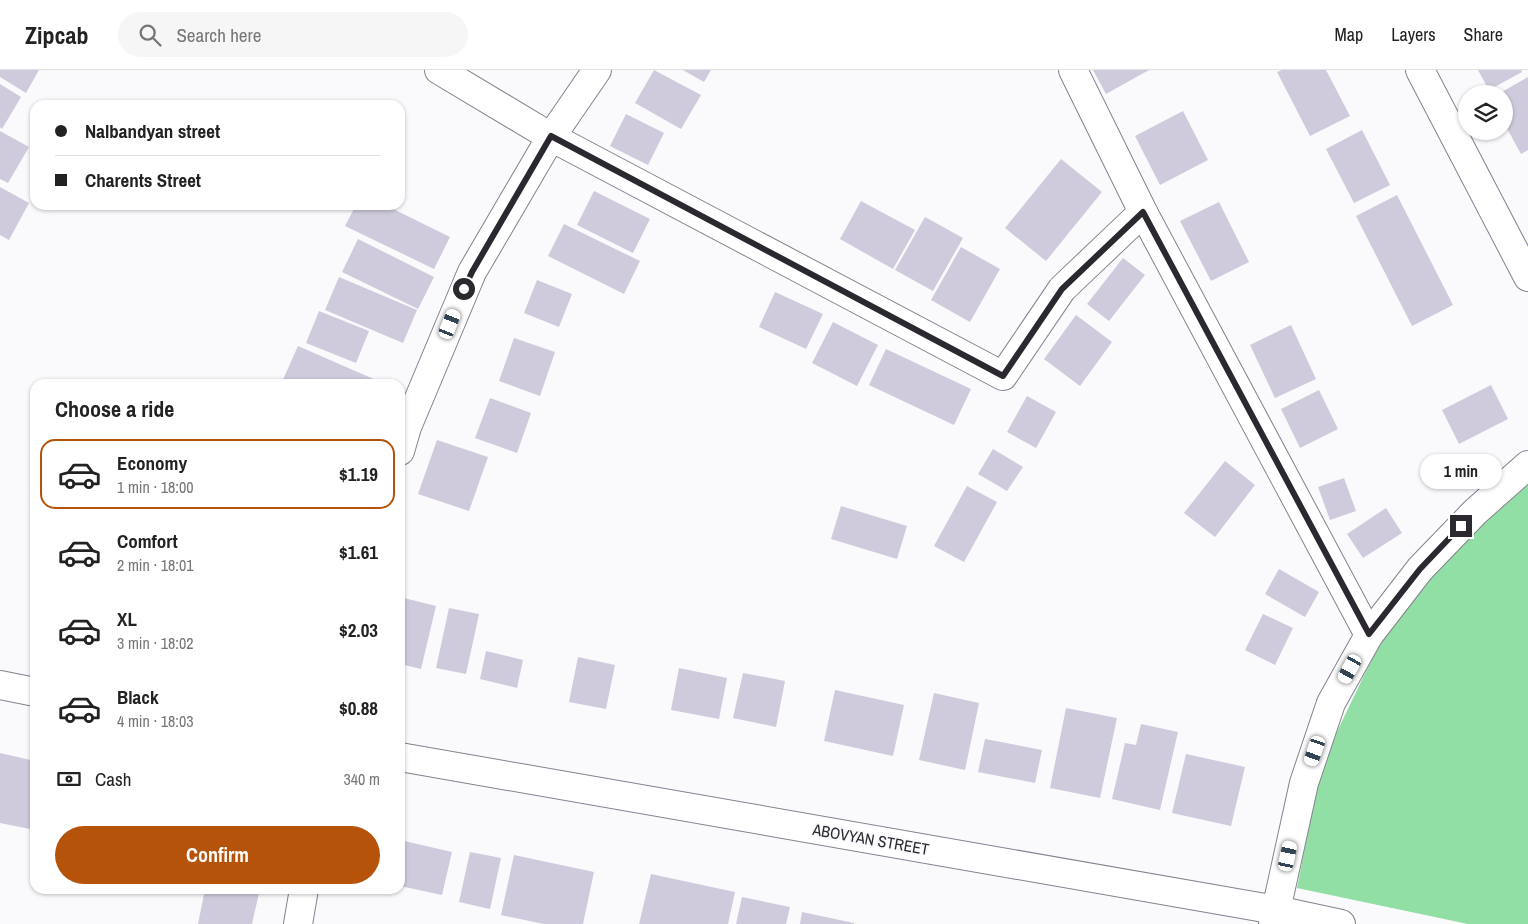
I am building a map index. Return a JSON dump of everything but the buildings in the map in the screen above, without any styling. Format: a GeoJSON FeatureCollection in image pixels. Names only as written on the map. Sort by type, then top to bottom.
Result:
{"type":"FeatureCollection","features":[{"type":"Feature","properties":{"kind":"street"},"geometry":{"type":"LineString","coordinates":[[439,70],[551,136],[1003,376],[1062,289],[1143,212]]}},
{"type":"Feature","properties":{"kind":"street"},"geometry":{"type":"LineString","coordinates":[[405,434],[472,272],[551,136],[596,70]]}},
{"type":"Feature","properties":{"kind":"street"},"geometry":{"type":"LineString","coordinates":[[1073,70],[1143,212],[1369,634]]}},
{"type":"Feature","properties":{"kind":"street"},"geometry":{"type":"LineString","coordinates":[[1420,70],[1528,277]]}},
{"type":"Feature","properties":{"kind":"street"},"geometry":{"type":"LineString","coordinates":[[1274,917],[1304,783],[1331,703],[1369,634],[1420,569],[1475,512],[1528,465]]}},
{"type":"Feature","properties":{"kind":"street"},"geometry":{"type":"LineString","coordinates":[[0,685],[30,691]]}},
{"type":"Feature","properties":{"kind":"street","name":"ABOVYAN STREET"},"geometry":{"type":"LineString","coordinates":[[405,758],[1274,917],[1341,924]]}},
{"type":"Feature","properties":{"kind":"street"},"geometry":{"type":"LineString","coordinates":[[298,924],[303,894]]}},
{"type":"Feature","properties":{"kind":"green space"},"geometry":{"type":"Polygon","coordinates":[[[1528,482],[1528,924],[1468,924],[1297,888],[1321,765],[1381,640],[1467,528],[1528,482]]]}},
{"type":"Feature","properties":{"kind":"route"},"geometry":{"type":"LineString","coordinates":[[464,289],[551,136],[1003,376],[1062,289],[1143,212],[1369,634],[1420,569],[1461,526]]}}]}
